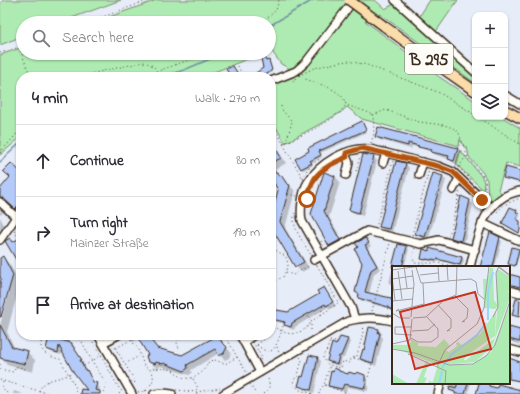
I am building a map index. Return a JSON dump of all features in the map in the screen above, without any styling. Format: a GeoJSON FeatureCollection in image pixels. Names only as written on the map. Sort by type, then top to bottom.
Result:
{"type":"FeatureCollection","features":[{"type":"Feature","properties":{"kind":"main road","name":"B 295"},"geometry":{"type":"LineString","coordinates":[[349,0],[472,89]]}},
{"type":"Feature","properties":{"kind":"main road"},"geometry":{"type":"LineString","coordinates":[[508,112],[520,118]]}},
{"type":"Feature","properties":{"kind":"street"},"geometry":{"type":"LineString","coordinates":[[276,80],[298,73],[354,0]]}},
{"type":"Feature","properties":{"kind":"street"},"geometry":{"type":"LineString","coordinates":[[395,0],[472,69]]}},
{"type":"Feature","properties":{"kind":"street"},"geometry":{"type":"LineString","coordinates":[[508,98],[520,104]]}},
{"type":"Feature","properties":{"kind":"street"},"geometry":{"type":"LineString","coordinates":[[359,319],[346,300],[325,254],[302,221],[300,213],[305,180],[317,170],[341,154],[362,148],[395,155],[430,164],[453,172],[493,211]]}},
{"type":"Feature","properties":{"kind":"street"},"geometry":{"type":"LineString","coordinates":[[346,153],[349,166],[346,175]]}},
{"type":"Feature","properties":{"kind":"street"},"geometry":{"type":"LineString","coordinates":[[383,163],[386,153]]}},
{"type":"Feature","properties":{"kind":"street"},"geometry":{"type":"LineString","coordinates":[[419,175],[423,162]]}},
{"type":"Feature","properties":{"kind":"street"},"geometry":{"type":"LineString","coordinates":[[453,190],[461,179]]}},
{"type":"Feature","properties":{"kind":"street"},"geometry":{"type":"LineString","coordinates":[[470,266],[482,223],[493,211],[502,197],[520,192]]}},
{"type":"Feature","properties":{"kind":"street"},"geometry":{"type":"LineString","coordinates":[[0,202],[16,217],[0,240]]}},
{"type":"Feature","properties":{"kind":"street"},"geometry":{"type":"LineString","coordinates":[[482,223],[520,241]]}},
{"type":"Feature","properties":{"kind":"street"},"geometry":{"type":"LineString","coordinates":[[314,260],[367,231],[421,244],[439,240],[474,250]]}},
{"type":"Feature","properties":{"kind":"street"},"geometry":{"type":"LineString","coordinates":[[510,290],[520,293]]}},
{"type":"Feature","properties":{"kind":"street"},"geometry":{"type":"LineString","coordinates":[[223,391],[248,376],[260,372],[348,321],[370,317],[392,321]]}},
{"type":"Feature","properties":{"kind":"street"},"geometry":{"type":"LineString","coordinates":[[101,340],[134,392]]}},
{"type":"Feature","properties":{"kind":"street"},"geometry":{"type":"LineString","coordinates":[[103,343],[110,340]]}},
{"type":"Feature","properties":{"kind":"street"},"geometry":{"type":"LineString","coordinates":[[247,340],[244,342],[260,372]]}},
{"type":"Feature","properties":{"kind":"street"},"geometry":{"type":"LineString","coordinates":[[510,348],[520,352]]}},
{"type":"Feature","properties":{"kind":"street"},"geometry":{"type":"LineString","coordinates":[[438,394],[441,384]]}},
{"type":"Feature","properties":{"kind":"street"},"geometry":{"type":"LineString","coordinates":[[152,392],[173,392]]}},
{"type":"Feature","properties":{"kind":"path"},"geometry":{"type":"LineString","coordinates":[[105,16],[149,0]]}},
{"type":"Feature","properties":{"kind":"path"},"geometry":{"type":"LineString","coordinates":[[270,16],[276,10],[279,0]]}},
{"type":"Feature","properties":{"kind":"path"},"geometry":{"type":"LineString","coordinates":[[0,53],[16,48]]}},
{"type":"Feature","properties":{"kind":"path"},"geometry":{"type":"LineString","coordinates":[[25,60],[30,72]]}},
{"type":"Feature","properties":{"kind":"path"},"geometry":{"type":"LineString","coordinates":[[99,72],[143,62],[155,67],[157,71],[189,60]]}},
{"type":"Feature","properties":{"kind":"path"},"geometry":{"type":"LineString","coordinates":[[346,106],[344,99],[333,90],[303,78],[298,73],[348,61],[367,65],[440,93],[472,113]]}},
{"type":"Feature","properties":{"kind":"path"},"geometry":{"type":"LineString","coordinates":[[238,66],[241,72]]}},
{"type":"Feature","properties":{"kind":"path"},"geometry":{"type":"LineString","coordinates":[[281,106],[282,110],[292,122],[286,143]]}},
{"type":"Feature","properties":{"kind":"path"},"geometry":{"type":"LineString","coordinates":[[346,106],[373,115],[386,110],[393,111],[412,120],[453,128],[459,133],[468,158],[485,179],[484,196],[486,200],[484,202]]}},
{"type":"Feature","properties":{"kind":"path"},"geometry":{"type":"LineString","coordinates":[[284,144],[325,123],[346,106]]}},
{"type":"Feature","properties":{"kind":"path"},"geometry":{"type":"LineString","coordinates":[[369,145],[371,145],[374,133],[373,115]]}},
{"type":"Feature","properties":{"kind":"path"},"geometry":{"type":"LineString","coordinates":[[483,120],[520,144]]}},
{"type":"Feature","properties":{"kind":"path"},"geometry":{"type":"LineString","coordinates":[[276,129],[305,180]]}},
{"type":"Feature","properties":{"kind":"path"},"geometry":{"type":"LineString","coordinates":[[0,153],[16,134]]}},
{"type":"Feature","properties":{"kind":"path"},"geometry":{"type":"LineString","coordinates":[[375,232],[395,155]]}},
{"type":"Feature","properties":{"kind":"path"},"geometry":{"type":"LineString","coordinates":[[458,167],[467,155]]}},
{"type":"Feature","properties":{"kind":"path"},"geometry":{"type":"LineString","coordinates":[[305,180],[306,171],[312,164],[319,159],[324,161]]}},
{"type":"Feature","properties":{"kind":"path"},"geometry":{"type":"LineString","coordinates":[[414,266],[413,242],[430,164]]}},
{"type":"Feature","properties":{"kind":"path"},"geometry":{"type":"LineString","coordinates":[[451,168],[455,165],[474,182]]}},
{"type":"Feature","properties":{"kind":"path"},"geometry":{"type":"LineString","coordinates":[[447,242],[461,179]]}},
{"type":"Feature","properties":{"kind":"path"},"geometry":{"type":"LineString","coordinates":[[288,194],[300,197]]}},
{"type":"Feature","properties":{"kind":"path"},"geometry":{"type":"LineString","coordinates":[[493,211],[520,198]]}},
{"type":"Feature","properties":{"kind":"path"},"geometry":{"type":"LineString","coordinates":[[10,226],[16,235]]}},
{"type":"Feature","properties":{"kind":"path"},"geometry":{"type":"LineString","coordinates":[[370,317],[392,237]]}},
{"type":"Feature","properties":{"kind":"path"},"geometry":{"type":"LineString","coordinates":[[320,240],[325,254]]}},
{"type":"Feature","properties":{"kind":"path"},"geometry":{"type":"LineString","coordinates":[[276,250],[285,256],[288,266],[283,277],[276,280]]}},
{"type":"Feature","properties":{"kind":"path"},"geometry":{"type":"LineString","coordinates":[[286,272],[293,275],[315,262],[338,302]]}},
{"type":"Feature","properties":{"kind":"path"},"geometry":{"type":"LineString","coordinates":[[415,263],[438,263],[452,266]]}},
{"type":"Feature","properties":{"kind":"path"},"geometry":{"type":"LineString","coordinates":[[276,328],[286,334],[292,335],[308,327],[311,322],[326,313],[327,310],[338,302],[346,300]]}},
{"type":"Feature","properties":{"kind":"path"},"geometry":{"type":"LineString","coordinates":[[321,315],[323,304],[327,310]]}},
{"type":"Feature","properties":{"kind":"path"},"geometry":{"type":"LineString","coordinates":[[307,314],[311,322],[311,330]]}},
{"type":"Feature","properties":{"kind":"path"},"geometry":{"type":"LineString","coordinates":[[330,367],[330,365],[341,368],[343,361],[350,363],[351,359],[357,356],[363,331],[359,319]]}},
{"type":"Feature","properties":{"kind":"path"},"geometry":{"type":"LineString","coordinates":[[256,346],[266,350],[272,350],[276,347],[284,322]]}},
{"type":"Feature","properties":{"kind":"path"},"geometry":{"type":"LineString","coordinates":[[328,339],[335,342]]}},
{"type":"Feature","properties":{"kind":"path"},"geometry":{"type":"LineString","coordinates":[[43,340],[42,349],[44,353],[60,359],[76,388],[75,394]]}},
{"type":"Feature","properties":{"kind":"path"},"geometry":{"type":"LineString","coordinates":[[92,340],[121,390],[125,394]]}},
{"type":"Feature","properties":{"kind":"path"},"geometry":{"type":"LineString","coordinates":[[110,340],[135,381],[133,386]]}},
{"type":"Feature","properties":{"kind":"path"},"geometry":{"type":"LineString","coordinates":[[131,340],[137,348],[143,364],[150,370],[154,377],[152,384],[144,391]]}},
{"type":"Feature","properties":{"kind":"path"},"geometry":{"type":"LineString","coordinates":[[178,340],[177,343],[179,348]]}},
{"type":"Feature","properties":{"kind":"path"},"geometry":{"type":"LineString","coordinates":[[228,340],[248,376],[256,394]]}},
{"type":"Feature","properties":{"kind":"path"},"geometry":{"type":"LineString","coordinates":[[253,340],[262,358],[255,363]]}},
{"type":"Feature","properties":{"kind":"path"},"geometry":{"type":"LineString","coordinates":[[256,346],[263,340]]}},
{"type":"Feature","properties":{"kind":"path"},"geometry":{"type":"LineString","coordinates":[[330,341],[323,358],[330,367]]}},
{"type":"Feature","properties":{"kind":"path"},"geometry":{"type":"LineString","coordinates":[[276,347],[283,359]]}},
{"type":"Feature","properties":{"kind":"path"},"geometry":{"type":"LineString","coordinates":[[297,351],[302,360],[298,377],[294,379],[293,385],[300,390],[313,394]]}},
{"type":"Feature","properties":{"kind":"path"},"geometry":{"type":"LineString","coordinates":[[326,352],[330,353]]}},
{"type":"Feature","properties":{"kind":"path"},"geometry":{"type":"LineString","coordinates":[[125,364],[140,355]]}},
{"type":"Feature","properties":{"kind":"path"},"geometry":{"type":"LineString","coordinates":[[150,370],[154,368],[165,369],[174,371],[187,379],[193,379],[204,371],[209,362],[215,360],[225,364],[237,356]]}},
{"type":"Feature","properties":{"kind":"path"},"geometry":{"type":"LineString","coordinates":[[354,358],[372,363],[364,392]]}},
{"type":"Feature","properties":{"kind":"path"},"geometry":{"type":"LineString","coordinates":[[84,366],[92,361],[106,383],[103,394]]}},
{"type":"Feature","properties":{"kind":"path"},"geometry":{"type":"LineString","coordinates":[[0,369],[13,372],[17,366],[26,369]]}},
{"type":"Feature","properties":{"kind":"path"},"geometry":{"type":"LineString","coordinates":[[321,394],[319,394],[320,390],[324,385],[330,367]]}},
{"type":"Feature","properties":{"kind":"path"},"geometry":{"type":"LineString","coordinates":[[39,391],[45,382],[74,371]]}},
{"type":"Feature","properties":{"kind":"path"},"geometry":{"type":"LineString","coordinates":[[298,375],[302,376]]}},
{"type":"Feature","properties":{"kind":"path"},"geometry":{"type":"LineString","coordinates":[[264,394],[270,385],[268,376]]}},
{"type":"Feature","properties":{"kind":"path"},"geometry":{"type":"LineString","coordinates":[[193,379],[198,388],[196,390],[197,393]]}},
{"type":"Feature","properties":{"kind":"path"},"geometry":{"type":"LineString","coordinates":[[0,380],[50,394]]}},
{"type":"Feature","properties":{"kind":"path"},"geometry":{"type":"LineString","coordinates":[[3,381],[2,387],[7,394]]}},
{"type":"Feature","properties":{"kind":"path"},"geometry":{"type":"LineString","coordinates":[[324,385],[349,394]]}},
{"type":"Feature","properties":{"kind":"path"},"geometry":{"type":"LineString","coordinates":[[119,394],[121,390]]}},
{"type":"Feature","properties":{"kind":"path"},"geometry":{"type":"LineString","coordinates":[[173,392],[197,393],[223,391]]}},
{"type":"Feature","properties":{"kind":"path"},"geometry":{"type":"LineString","coordinates":[[134,392],[152,392]]}},
{"type":"Feature","properties":{"kind":"green space"},"geometry":{"type":"Polygon","coordinates":[[[4,0],[121,0],[77,16],[16,16],[16,39],[0,45],[0,3],[4,0]]]}},
{"type":"Feature","properties":{"kind":"green space"},"geometry":{"type":"Polygon","coordinates":[[[157,0],[375,0],[385,9],[392,5],[397,5],[472,72],[472,81],[380,14],[365,21],[438,76],[472,99],[472,120],[507,120],[520,128],[520,167],[506,163],[498,190],[502,193],[493,200],[488,198],[487,180],[469,157],[467,147],[464,147],[460,139],[459,146],[362,119],[347,107],[340,113],[285,143],[276,127],[276,79],[294,71],[281,64],[276,57],[276,16],[112,16],[157,0]]]}},
{"type":"Feature","properties":{"kind":"green space"},"geometry":{"type":"Polygon","coordinates":[[[430,0],[458,0],[435,33],[419,17],[430,0]]]}},
{"type":"Feature","properties":{"kind":"green space"},"geometry":{"type":"Polygon","coordinates":[[[16,49],[16,60],[245,60],[214,72],[16,72],[16,141],[0,155],[0,55],[16,49]]]}},
{"type":"Feature","properties":{"kind":"green space"},"geometry":{"type":"Polygon","coordinates":[[[460,150],[482,177],[484,182],[483,193],[480,187],[456,164],[460,150]]]}},
{"type":"Feature","properties":{"kind":"building"},"geometry":{"type":"Polygon","coordinates":[[[261,60],[269,60],[272,70],[269,72],[257,72],[263,68],[261,60]]]}},
{"type":"Feature","properties":{"kind":"building"},"geometry":{"type":"Polygon","coordinates":[[[233,66],[237,72],[228,72],[226,69],[233,66]]]}},
{"type":"Feature","properties":{"kind":"building"},"geometry":{"type":"Polygon","coordinates":[[[362,121],[366,130],[319,151],[321,155],[310,161],[312,163],[301,169],[295,159],[309,151],[308,148],[362,121]]]}},
{"type":"Feature","properties":{"kind":"building"},"geometry":{"type":"Polygon","coordinates":[[[378,127],[458,148],[454,161],[448,159],[449,156],[431,152],[432,150],[418,147],[419,146],[408,143],[408,146],[375,137],[378,127]]]}},
{"type":"Feature","properties":{"kind":"building"},"geometry":{"type":"Polygon","coordinates":[[[276,148],[281,158],[276,160],[276,148]]]}},
{"type":"Feature","properties":{"kind":"building"},"geometry":{"type":"Polygon","coordinates":[[[363,154],[374,156],[359,213],[349,210],[363,154]]]}},
{"type":"Feature","properties":{"kind":"building"},"geometry":{"type":"Polygon","coordinates":[[[396,161],[406,163],[389,229],[379,227],[396,161]]]}},
{"type":"Feature","properties":{"kind":"building"},"geometry":{"type":"Polygon","coordinates":[[[11,163],[16,168],[15,209],[0,197],[0,189],[10,177],[3,171],[11,163]]]}},
{"type":"Feature","properties":{"kind":"building"},"geometry":{"type":"Polygon","coordinates":[[[506,167],[520,171],[520,182],[503,178],[506,167]]]}},
{"type":"Feature","properties":{"kind":"building"},"geometry":{"type":"Polygon","coordinates":[[[277,172],[287,184],[290,185],[280,222],[304,262],[295,267],[276,235],[276,198],[278,190],[276,187],[277,172]]]}},
{"type":"Feature","properties":{"kind":"building"},"geometry":{"type":"Polygon","coordinates":[[[324,172],[335,176],[324,211],[340,240],[329,246],[311,214],[324,172]]]}},
{"type":"Feature","properties":{"kind":"building"},"geometry":{"type":"Polygon","coordinates":[[[433,173],[443,176],[425,237],[415,234],[433,173]]]}},
{"type":"Feature","properties":{"kind":"building"},"geometry":{"type":"Polygon","coordinates":[[[461,196],[470,200],[461,241],[451,238],[461,196]]]}},
{"type":"Feature","properties":{"kind":"building"},"geometry":{"type":"Polygon","coordinates":[[[510,207],[517,210],[516,212],[519,214],[516,219],[520,221],[519,233],[502,223],[510,207]]]}},
{"type":"Feature","properties":{"kind":"building"},"geometry":{"type":"Polygon","coordinates":[[[490,232],[500,237],[493,266],[480,266],[490,232]]]}},
{"type":"Feature","properties":{"kind":"building"},"geometry":{"type":"Polygon","coordinates":[[[10,238],[13,242],[16,240],[16,260],[5,241],[10,238]]]}},
{"type":"Feature","properties":{"kind":"building"},"geometry":{"type":"Polygon","coordinates":[[[366,238],[369,243],[365,245],[377,266],[371,270],[365,292],[391,298],[392,310],[358,298],[359,294],[355,292],[362,263],[355,249],[358,247],[355,243],[366,238]]]}},
{"type":"Feature","properties":{"kind":"building"},"geometry":{"type":"Polygon","coordinates":[[[398,244],[407,246],[402,266],[392,266],[398,244]]]}},
{"type":"Feature","properties":{"kind":"building"},"geometry":{"type":"Polygon","coordinates":[[[512,247],[519,249],[515,266],[508,264],[512,247]]]}},
{"type":"Feature","properties":{"kind":"building"},"geometry":{"type":"Polygon","coordinates":[[[429,248],[462,257],[460,265],[437,259],[421,259],[423,249],[429,251],[429,248]]]}},
{"type":"Feature","properties":{"kind":"building"},"geometry":{"type":"Polygon","coordinates":[[[3,256],[13,275],[0,317],[0,258],[3,256]]]}},
{"type":"Feature","properties":{"kind":"building"},"geometry":{"type":"Polygon","coordinates":[[[510,274],[520,277],[520,287],[510,284],[510,274]]]}},
{"type":"Feature","properties":{"kind":"building"},"geometry":{"type":"Polygon","coordinates":[[[324,287],[333,302],[326,306],[325,304],[292,323],[291,327],[284,325],[285,322],[276,320],[276,310],[288,312],[319,294],[317,291],[324,287]]]}},
{"type":"Feature","properties":{"kind":"building"},"geometry":{"type":"Polygon","coordinates":[[[516,299],[520,300],[519,317],[512,315],[516,299]]]}},
{"type":"Feature","properties":{"kind":"building"},"geometry":{"type":"Polygon","coordinates":[[[0,325],[12,347],[28,351],[25,364],[0,358],[0,325]]]}},
{"type":"Feature","properties":{"kind":"building"},"geometry":{"type":"Polygon","coordinates":[[[369,327],[379,329],[378,333],[380,333],[373,363],[360,359],[363,349],[364,350],[369,327]]]}},
{"type":"Feature","properties":{"kind":"building"},"geometry":{"type":"Polygon","coordinates":[[[510,327],[520,330],[520,342],[510,339],[510,327]]]}},
{"type":"Feature","properties":{"kind":"building"},"geometry":{"type":"Polygon","coordinates":[[[340,337],[348,339],[341,356],[339,356],[337,364],[327,361],[332,343],[336,345],[340,337]]]}},
{"type":"Feature","properties":{"kind":"building"},"geometry":{"type":"Polygon","coordinates":[[[48,340],[60,340],[72,343],[82,360],[80,360],[86,371],[87,370],[93,382],[97,383],[95,390],[100,391],[100,394],[80,394],[81,389],[87,390],[72,370],[59,346],[58,353],[46,349],[48,340]]]}},
{"type":"Feature","properties":{"kind":"building"},"geometry":{"type":"Polygon","coordinates":[[[139,340],[151,340],[157,348],[182,355],[209,340],[221,340],[227,347],[224,353],[219,356],[215,349],[187,365],[188,368],[184,371],[164,363],[156,362],[155,364],[148,362],[146,356],[148,355],[139,340]]]}},
{"type":"Feature","properties":{"kind":"building"},"geometry":{"type":"Polygon","coordinates":[[[309,355],[318,357],[311,390],[298,386],[301,376],[303,377],[309,355]]]}},
{"type":"Feature","properties":{"kind":"building"},"geometry":{"type":"Polygon","coordinates":[[[510,358],[520,362],[520,381],[510,379],[510,358]]]}},
{"type":"Feature","properties":{"kind":"building"},"geometry":{"type":"Polygon","coordinates":[[[334,368],[348,374],[349,372],[355,374],[357,372],[365,375],[366,382],[364,388],[344,384],[342,389],[328,386],[331,371],[333,372],[334,368]]]}},
{"type":"Feature","properties":{"kind":"building"},"geometry":{"type":"Polygon","coordinates":[[[458,384],[468,384],[465,394],[455,394],[455,392],[449,390],[450,386],[456,388],[458,384]]]}},
{"type":"Feature","properties":{"kind":"building"},"geometry":{"type":"Polygon","coordinates":[[[479,384],[489,384],[489,386],[497,388],[498,384],[520,390],[520,394],[476,394],[479,384]]]}},
{"type":"Feature","properties":{"kind":"waterway"},"geometry":{"type":"LineString","coordinates":[[276,22],[313,0]]}},
{"type":"Feature","properties":{"kind":"waterway"},"geometry":{"type":"LineString","coordinates":[[178,72],[208,60]]}},
{"type":"Feature","properties":{"kind":"waterway"},"geometry":{"type":"LineString","coordinates":[[0,162],[16,147]]}},
{"type":"Feature","properties":{"kind":"route"},"geometry":{"type":"LineString","coordinates":[[307,199],[310,188],[320,172],[337,161],[347,157],[346,153],[362,148],[438,166],[453,172],[482,200]]}}]}
